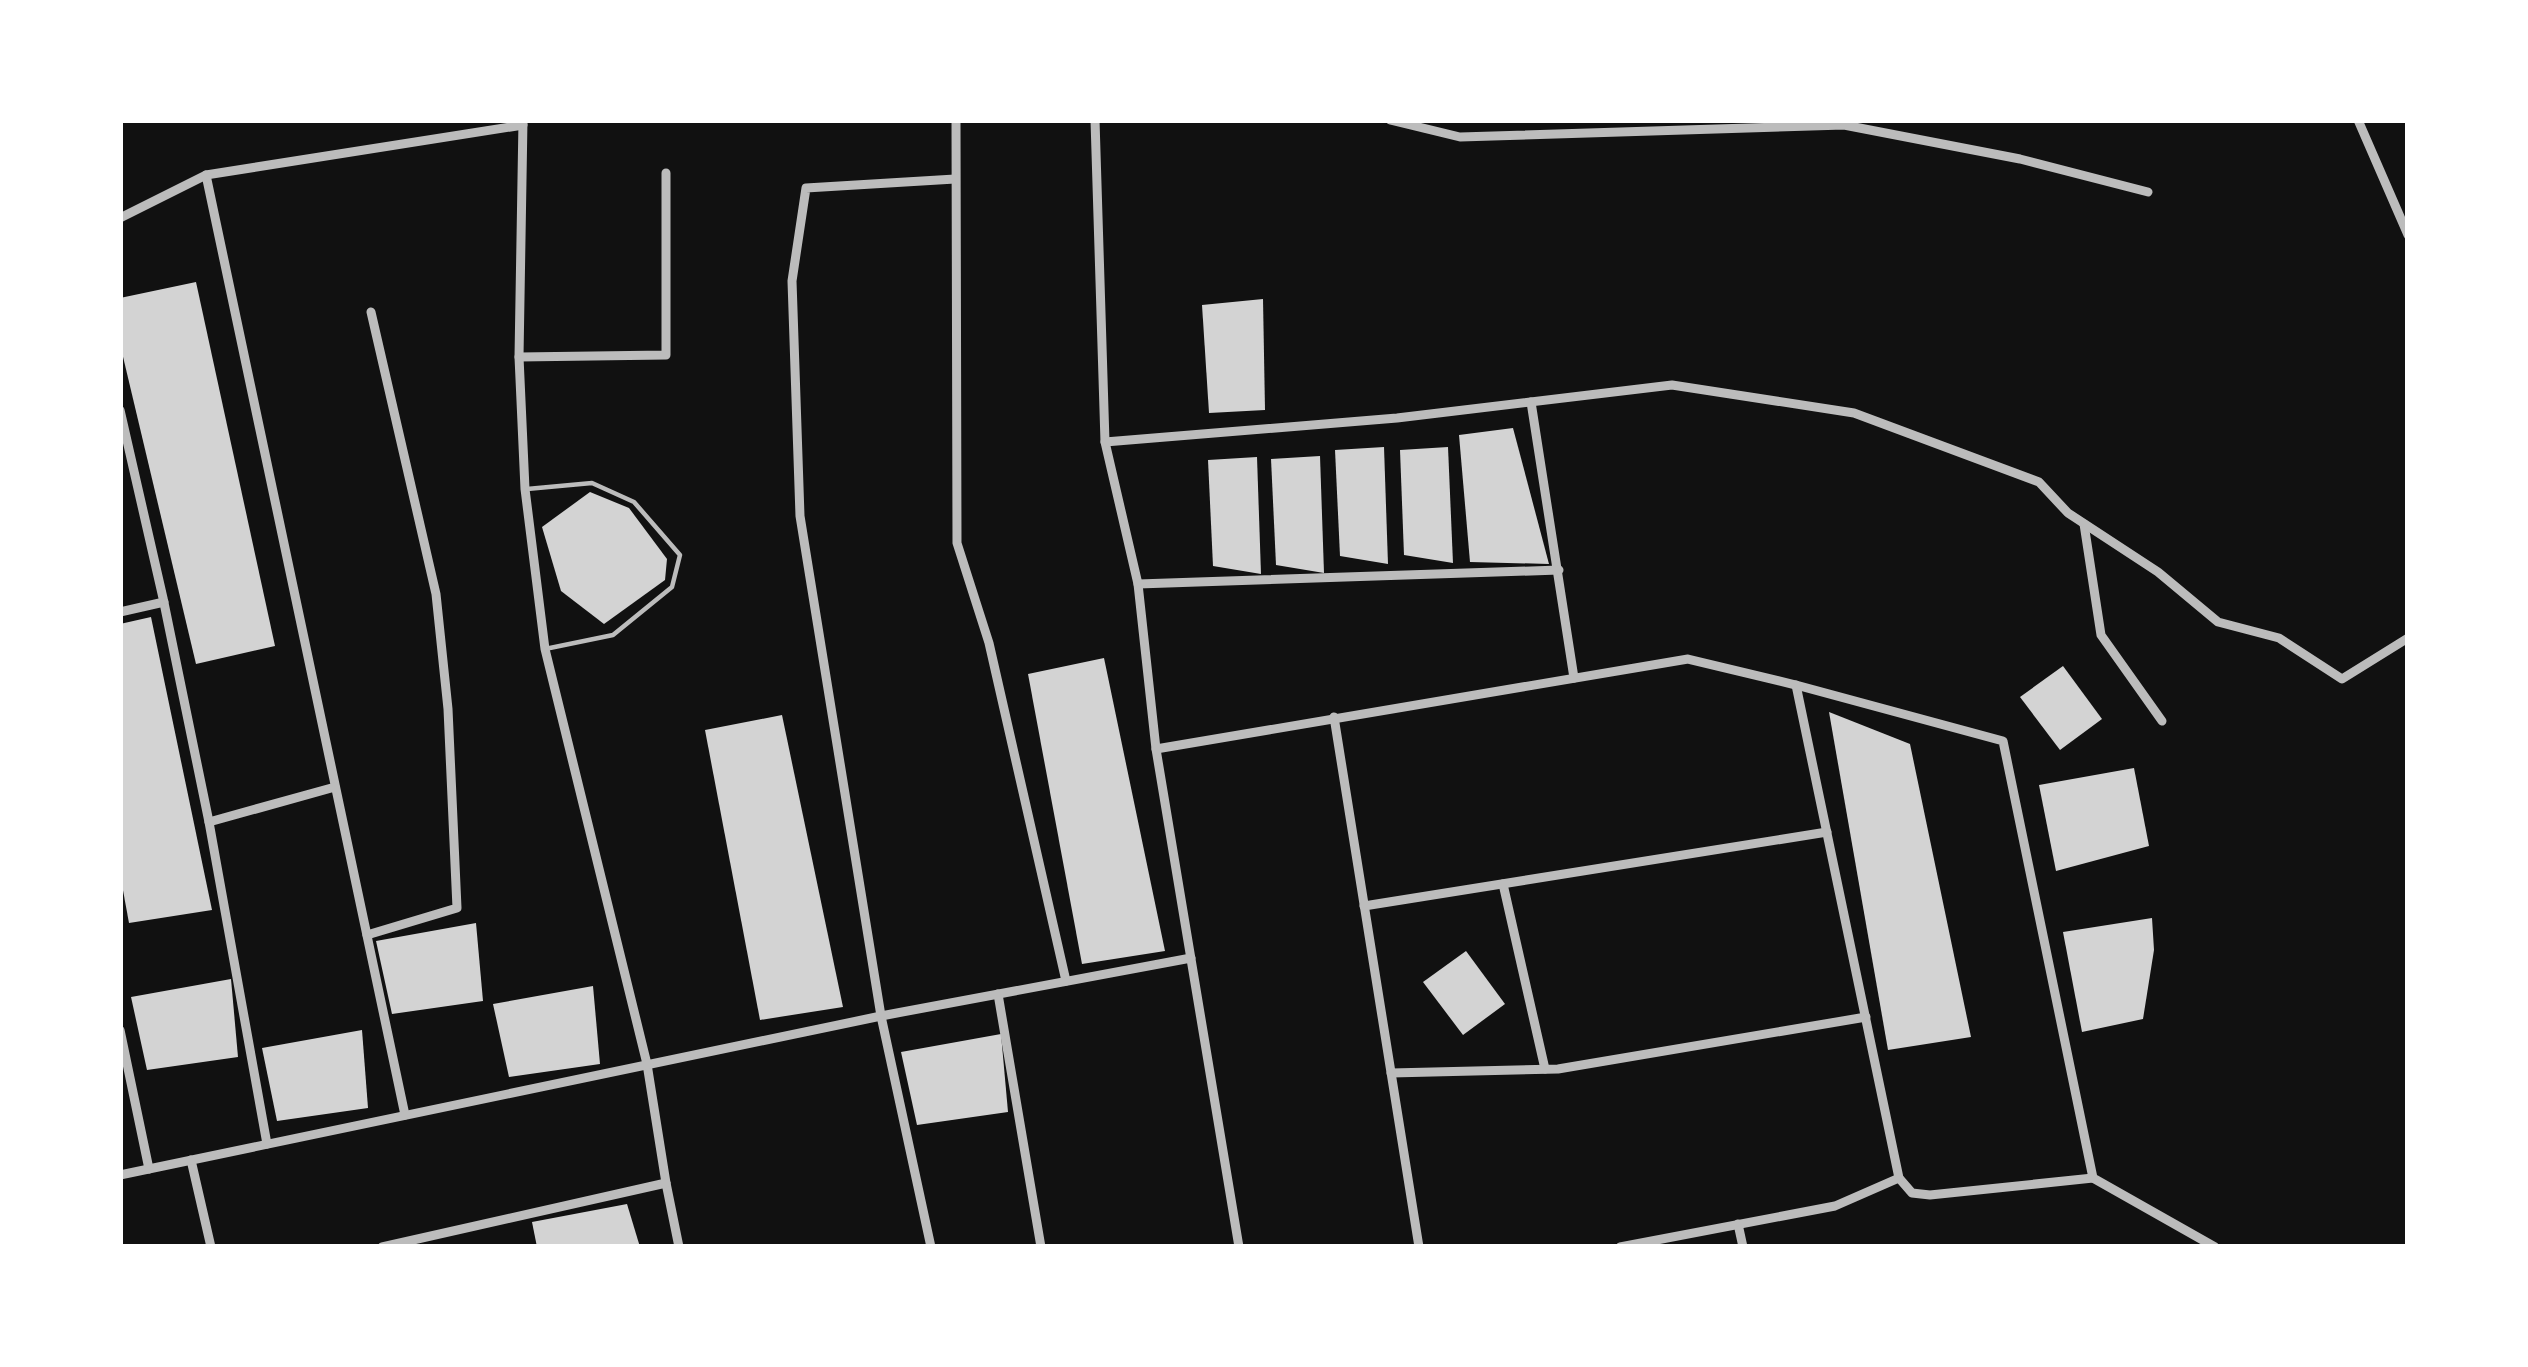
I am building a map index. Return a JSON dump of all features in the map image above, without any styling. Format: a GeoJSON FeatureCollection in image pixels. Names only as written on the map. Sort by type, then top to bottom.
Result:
{"type":"FeatureCollection","features":[{"type":"Feature","properties":{"kind":"street"},"geometry":{"type":"LineString","coordinates":[[956,120],[957,543],[989,643],[1066,981]]}},
{"type":"Feature","properties":{"kind":"street"},"geometry":{"type":"LineString","coordinates":[[1095,120],[1105,442],[1138,584],[1156,748],[1239,1247]]}},
{"type":"Feature","properties":{"kind":"street"},"geometry":{"type":"LineString","coordinates":[[1390,120],[1460,136],[1844,125],[2020,159],[2148,192]]}},
{"type":"Feature","properties":{"kind":"street"},"geometry":{"type":"LineString","coordinates":[[2357,120],[2408,235]]}},
{"type":"Feature","properties":{"kind":"street"},"geometry":{"type":"LineString","coordinates":[[120,218],[206,175],[523,122],[519,357],[525,489],[545,649],[647,1064],[679,1247]]}},
{"type":"Feature","properties":{"kind":"street"},"geometry":{"type":"LineString","coordinates":[[519,357],[666,356],[666,173]]}},
{"type":"Feature","properties":{"kind":"street"},"geometry":{"type":"LineString","coordinates":[[206,175],[405,1115]]}},
{"type":"Feature","properties":{"kind":"street"},"geometry":{"type":"LineString","coordinates":[[931,1247],[880,1016],[800,516],[792,281],[806,188],[956,179]]}},
{"type":"Feature","properties":{"kind":"street"},"geometry":{"type":"LineString","coordinates":[[367,935],[458,908],[448,709],[436,593],[371,312]]}},
{"type":"Feature","properties":{"kind":"street"},"geometry":{"type":"LineString","coordinates":[[1105,442],[1397,418],[1672,386],[1854,413],[2039,482],[2068,513],[2158,572],[2218,622],[2279,638],[2342,679],[2408,638]]}},
{"type":"Feature","properties":{"kind":"street"},"geometry":{"type":"LineString","coordinates":[[1531,402],[1574,677]]}},
{"type":"Feature","properties":{"kind":"street"},"geometry":{"type":"LineString","coordinates":[[120,410],[209,822],[267,1144]]}},
{"type":"Feature","properties":{"kind":"street"},"geometry":{"type":"LineString","coordinates":[[2084,524],[2102,634],[2162,721]]}},
{"type":"Feature","properties":{"kind":"street"},"geometry":{"type":"LineString","coordinates":[[1138,584],[1559,571]]}},
{"type":"Feature","properties":{"kind":"street"},"geometry":{"type":"LineString","coordinates":[[120,612],[164,602]]}},
{"type":"Feature","properties":{"kind":"street"},"geometry":{"type":"LineString","coordinates":[[1156,748],[1688,659],[2002,741],[2093,1178]]}},
{"type":"Feature","properties":{"kind":"street"},"geometry":{"type":"LineString","coordinates":[[1796,685],[1899,1178],[1912,1193],[1930,1195],[2093,1178],[2215,1247]]}},
{"type":"Feature","properties":{"kind":"street"},"geometry":{"type":"LineString","coordinates":[[1334,717],[1419,1247]]}},
{"type":"Feature","properties":{"kind":"street"},"geometry":{"type":"LineString","coordinates":[[209,822],[335,787]]}},
{"type":"Feature","properties":{"kind":"street"},"geometry":{"type":"LineString","coordinates":[[1364,906],[1827,832]]}},
{"type":"Feature","properties":{"kind":"street"},"geometry":{"type":"LineString","coordinates":[[1503,884],[1545,1070]]}},
{"type":"Feature","properties":{"kind":"street"},"geometry":{"type":"LineString","coordinates":[[120,1175],[880,1016],[1191,958]]}},
{"type":"Feature","properties":{"kind":"street"},"geometry":{"type":"LineString","coordinates":[[998,994],[1042,1247]]}},
{"type":"Feature","properties":{"kind":"street"},"geometry":{"type":"LineString","coordinates":[[1391,1073],[1545,1070],[1866,1017]]}},
{"type":"Feature","properties":{"kind":"street"},"geometry":{"type":"LineString","coordinates":[[120,1030],[148,1169]]}},
{"type":"Feature","properties":{"kind":"street"},"geometry":{"type":"LineString","coordinates":[[191,1160],[211,1247]]}},
{"type":"Feature","properties":{"kind":"street"},"geometry":{"type":"LineString","coordinates":[[1620,1247],[1835,1206],[1899,1178]]}},
{"type":"Feature","properties":{"kind":"street"},"geometry":{"type":"LineString","coordinates":[[382,1247],[666,1183]]}},
{"type":"Feature","properties":{"kind":"street"},"geometry":{"type":"LineString","coordinates":[[1738,1225],[1743,1247]]}},
{"type":"Feature","properties":{"kind":"lane"},"geometry":{"type":"LineString","coordinates":[[525,489],[592,483],[634,502],[680,555],[672,587],[613,635],[545,649]]}},
{"type":"Feature","properties":{"kind":"building"},"geometry":{"type":"Polygon","coordinates":[[[196,282],[275,646],[196,664],[120,344],[120,298],[196,282]]]}},
{"type":"Feature","properties":{"kind":"building"},"geometry":{"type":"Polygon","coordinates":[[[1263,299],[1265,410],[1209,413],[1202,305],[1263,299]]]}},
{"type":"Feature","properties":{"kind":"building"},"geometry":{"type":"Polygon","coordinates":[[[1513,428],[1549,564],[1470,562],[1459,435],[1513,428]]]}},
{"type":"Feature","properties":{"kind":"building"},"geometry":{"type":"Polygon","coordinates":[[[1384,447],[1388,564],[1340,556],[1335,450],[1384,447]]]}},
{"type":"Feature","properties":{"kind":"building"},"geometry":{"type":"Polygon","coordinates":[[[1448,447],[1453,563],[1404,555],[1400,450],[1448,447]]]}},
{"type":"Feature","properties":{"kind":"building"},"geometry":{"type":"Polygon","coordinates":[[[1320,456],[1324,573],[1276,565],[1271,459],[1320,456]]]}},
{"type":"Feature","properties":{"kind":"building"},"geometry":{"type":"Polygon","coordinates":[[[1257,457],[1261,574],[1213,566],[1208,460],[1257,457]]]}},
{"type":"Feature","properties":{"kind":"building"},"geometry":{"type":"Polygon","coordinates":[[[590,492],[629,508],[667,559],[665,580],[604,624],[561,591],[542,527],[590,492]]]}},
{"type":"Feature","properties":{"kind":"building"},"geometry":{"type":"Polygon","coordinates":[[[151,617],[212,910],[129,923],[120,874],[120,624],[151,617]]]}},
{"type":"Feature","properties":{"kind":"building"},"geometry":{"type":"Polygon","coordinates":[[[1104,658],[1165,951],[1082,964],[1028,674],[1104,658]]]}},
{"type":"Feature","properties":{"kind":"building"},"geometry":{"type":"Polygon","coordinates":[[[2063,666],[2102,719],[2060,750],[2020,697],[2063,666]]]}},
{"type":"Feature","properties":{"kind":"building"},"geometry":{"type":"Polygon","coordinates":[[[1829,712],[1910,744],[1971,1037],[1888,1050],[1829,712]]]}},
{"type":"Feature","properties":{"kind":"building"},"geometry":{"type":"Polygon","coordinates":[[[782,715],[843,1007],[760,1020],[705,730],[782,715]]]}},
{"type":"Feature","properties":{"kind":"building"},"geometry":{"type":"Polygon","coordinates":[[[2134,768],[2149,846],[2056,871],[2039,785],[2134,768]]]}},
{"type":"Feature","properties":{"kind":"building"},"geometry":{"type":"Polygon","coordinates":[[[2152,918],[2154,950],[2143,1019],[2082,1032],[2063,932],[2152,918]]]}},
{"type":"Feature","properties":{"kind":"building"},"geometry":{"type":"Polygon","coordinates":[[[476,923],[483,1001],[392,1014],[376,941],[476,923]]]}},
{"type":"Feature","properties":{"kind":"building"},"geometry":{"type":"Polygon","coordinates":[[[1466,951],[1505,1004],[1463,1035],[1423,982],[1466,951]]]}},
{"type":"Feature","properties":{"kind":"building"},"geometry":{"type":"Polygon","coordinates":[[[231,979],[238,1057],[147,1070],[131,997],[231,979]]]}},
{"type":"Feature","properties":{"kind":"building"},"geometry":{"type":"Polygon","coordinates":[[[593,986],[600,1064],[509,1077],[493,1004],[593,986]]]}},
{"type":"Feature","properties":{"kind":"building"},"geometry":{"type":"Polygon","coordinates":[[[362,1030],[368,1108],[277,1121],[262,1048],[362,1030]]]}},
{"type":"Feature","properties":{"kind":"building"},"geometry":{"type":"Polygon","coordinates":[[[1001,1034],[1008,1112],[917,1125],[901,1052],[1001,1034]]]}},
{"type":"Feature","properties":{"kind":"building"},"geometry":{"type":"Polygon","coordinates":[[[627,1204],[640,1247],[537,1247],[532,1222],[627,1204]]]}}]}
